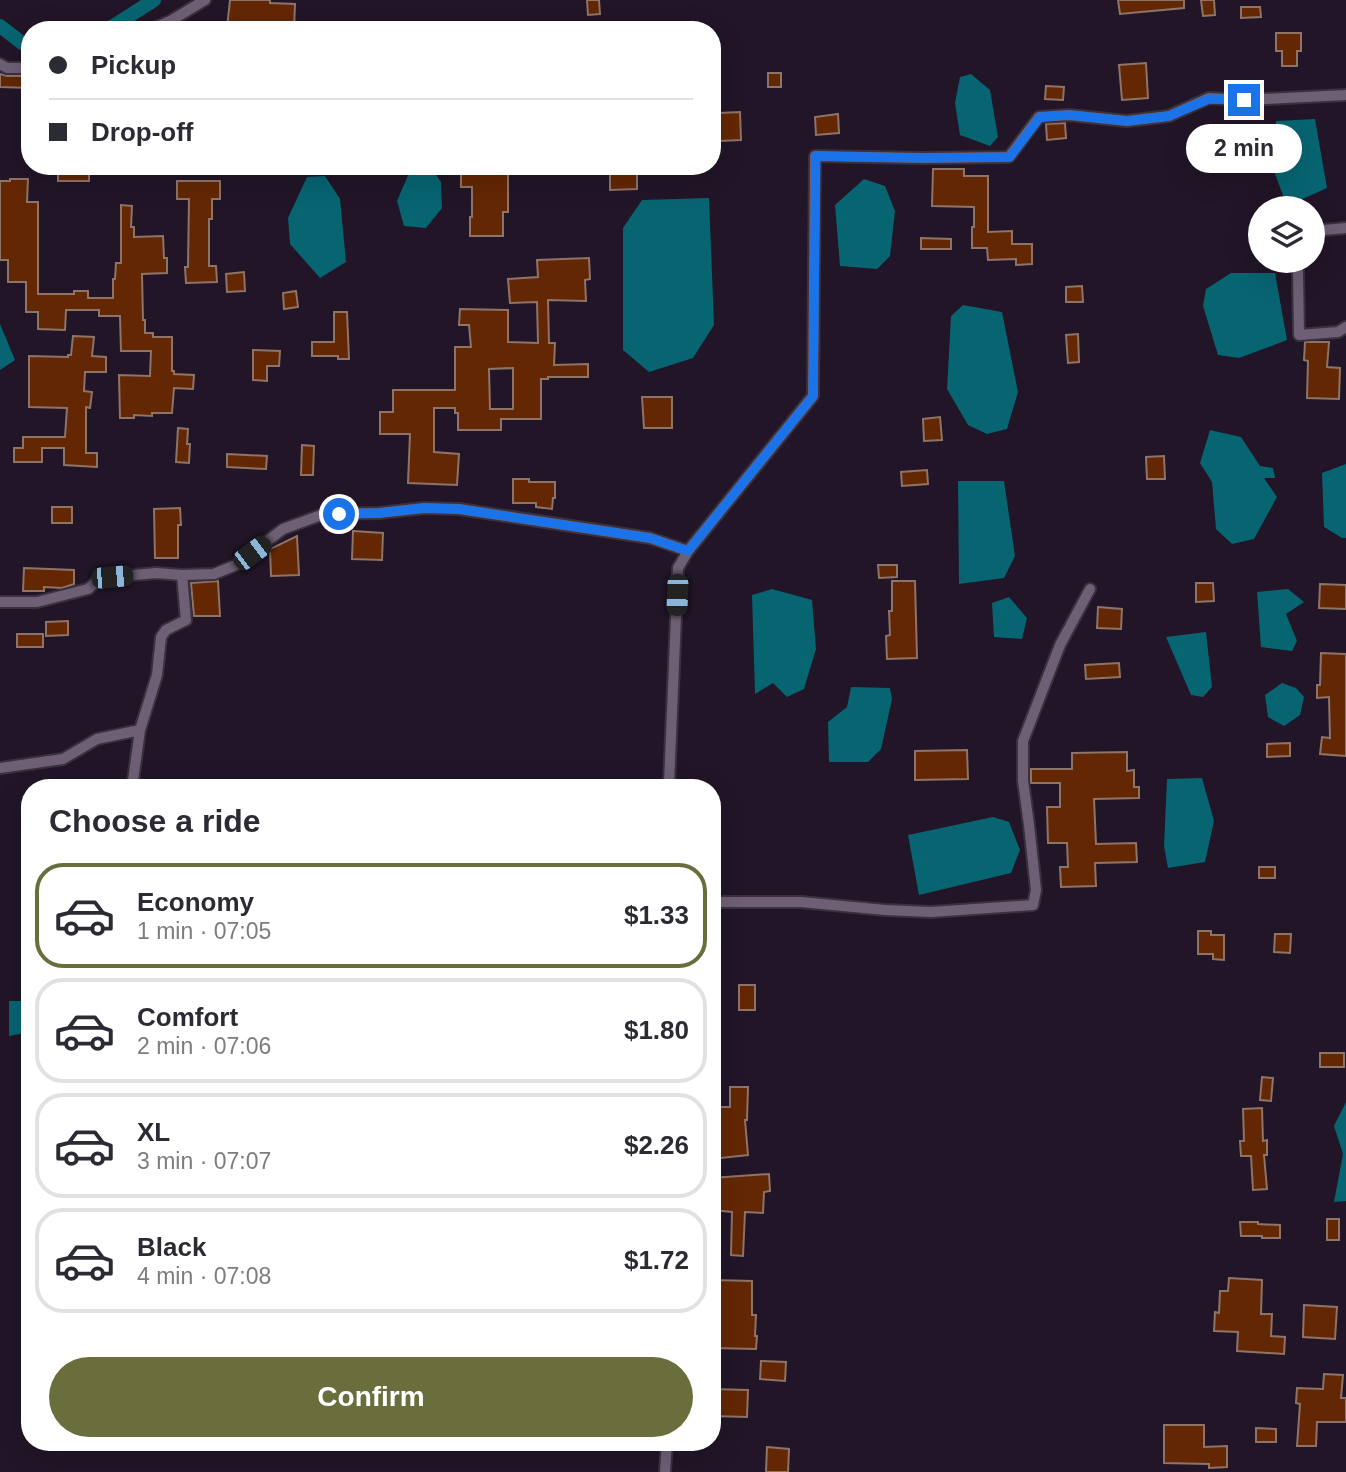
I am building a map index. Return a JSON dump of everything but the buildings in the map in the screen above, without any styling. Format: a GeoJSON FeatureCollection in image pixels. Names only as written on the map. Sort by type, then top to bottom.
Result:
{"type":"FeatureCollection","features":[{"type":"Feature","properties":{"kind":"street"},"geometry":{"type":"LineString","coordinates":[[170,21],[205,0]]}},
{"type":"Feature","properties":{"kind":"street"},"geometry":{"type":"LineString","coordinates":[[0,64],[7,68],[21,68]]}},
{"type":"Feature","properties":{"kind":"street"},"geometry":{"type":"LineString","coordinates":[[669,779],[678,568],[688,551],[813,396],[816,156],[1010,157],[1040,117],[1069,115],[1127,121],[1169,116],[1209,99],[1346,95]]}},
{"type":"Feature","properties":{"kind":"street"},"geometry":{"type":"LineString","coordinates":[[1325,230],[1346,228]]}},
{"type":"Feature","properties":{"kind":"street"},"geometry":{"type":"LineString","coordinates":[[1296,273],[1299,335],[1338,332],[1346,327]]}},
{"type":"Feature","properties":{"kind":"street"},"geometry":{"type":"LineString","coordinates":[[0,601],[37,602],[88,589],[97,581],[112,577],[156,573],[214,574],[236,565],[283,528],[324,514],[379,513],[424,508],[459,509],[650,538],[688,551]]}},
{"type":"Feature","properties":{"kind":"street"},"geometry":{"type":"LineString","coordinates":[[133,779],[140,730],[157,675],[161,637],[166,629],[186,620],[183,575]]}},
{"type":"Feature","properties":{"kind":"street"},"geometry":{"type":"LineString","coordinates":[[721,902],[801,902],[930,912],[1033,905],[1036,891],[1023,781],[1023,741],[1060,645],[1090,589]]}},
{"type":"Feature","properties":{"kind":"street"},"geometry":{"type":"LineString","coordinates":[[0,768],[63,759],[97,739],[140,730]]}},
{"type":"Feature","properties":{"kind":"street"},"geometry":{"type":"LineString","coordinates":[[665,1472],[666,1451]]}},
{"type":"Feature","properties":{"kind":"water"},"geometry":{"type":"Polygon","coordinates":[[[971,74],[990,90],[998,137],[990,146],[960,135],[955,103],[960,77],[971,74]]]}},
{"type":"Feature","properties":{"kind":"water"},"geometry":{"type":"Polygon","coordinates":[[[1315,119],[1327,188],[1309,196],[1283,196],[1275,174],[1276,121],[1315,119]]]}},
{"type":"Feature","properties":{"kind":"water"},"geometry":{"type":"Polygon","coordinates":[[[408,175],[436,175],[441,182],[442,208],[426,228],[404,226],[397,201],[408,175]]]}},
{"type":"Feature","properties":{"kind":"water"},"geometry":{"type":"Polygon","coordinates":[[[325,176],[340,199],[346,262],[320,278],[290,244],[288,218],[307,177],[325,176]]]}},
{"type":"Feature","properties":{"kind":"water"},"geometry":{"type":"Polygon","coordinates":[[[864,179],[885,186],[895,211],[890,256],[877,269],[840,266],[835,205],[864,179]]]}},
{"type":"Feature","properties":{"kind":"water"},"geometry":{"type":"Polygon","coordinates":[[[709,198],[714,325],[693,358],[649,372],[623,350],[623,228],[642,200],[709,198]]]}},
{"type":"Feature","properties":{"kind":"water"},"geometry":{"type":"Polygon","coordinates":[[[1231,273],[1275,273],[1287,340],[1239,358],[1218,355],[1203,306],[1206,289],[1231,273]]]}},
{"type":"Feature","properties":{"kind":"water"},"geometry":{"type":"Polygon","coordinates":[[[963,305],[1002,312],[1018,392],[1007,429],[987,434],[968,425],[947,389],[951,316],[963,305]]]}},
{"type":"Feature","properties":{"kind":"water"},"geometry":{"type":"Polygon","coordinates":[[[0,324],[15,360],[0,370],[0,324]]]}},
{"type":"Feature","properties":{"kind":"water"},"geometry":{"type":"Polygon","coordinates":[[[1210,430],[1241,437],[1260,466],[1273,468],[1275,478],[1264,478],[1277,497],[1254,539],[1232,544],[1216,529],[1212,482],[1200,463],[1210,430]]]}},
{"type":"Feature","properties":{"kind":"water"},"geometry":{"type":"Polygon","coordinates":[[[1346,464],[1346,538],[1342,538],[1324,527],[1322,473],[1346,464]]]}},
{"type":"Feature","properties":{"kind":"water"},"geometry":{"type":"Polygon","coordinates":[[[958,481],[1004,481],[1015,556],[1004,578],[959,584],[958,481]]]}},
{"type":"Feature","properties":{"kind":"water"},"geometry":{"type":"Polygon","coordinates":[[[772,589],[812,600],[816,649],[804,689],[787,697],[773,683],[755,694],[752,595],[772,589]]]}},
{"type":"Feature","properties":{"kind":"water"},"geometry":{"type":"Polygon","coordinates":[[[1288,589],[1304,602],[1286,614],[1297,641],[1292,651],[1261,647],[1257,592],[1288,589]]]}},
{"type":"Feature","properties":{"kind":"water"},"geometry":{"type":"Polygon","coordinates":[[[1009,597],[1027,618],[1022,639],[994,637],[992,603],[1009,597]]]}},
{"type":"Feature","properties":{"kind":"water"},"geometry":{"type":"Polygon","coordinates":[[[1206,632],[1212,687],[1203,697],[1191,695],[1166,637],[1206,632]]]}},
{"type":"Feature","properties":{"kind":"water"},"geometry":{"type":"Polygon","coordinates":[[[1282,683],[1296,688],[1304,697],[1300,715],[1284,726],[1268,717],[1265,695],[1282,683]]]}},
{"type":"Feature","properties":{"kind":"water"},"geometry":{"type":"Polygon","coordinates":[[[851,687],[890,688],[892,699],[881,749],[868,762],[829,762],[828,722],[847,707],[851,687]]]}},
{"type":"Feature","properties":{"kind":"water"},"geometry":{"type":"Polygon","coordinates":[[[1202,778],[1214,821],[1205,862],[1168,868],[1164,846],[1167,779],[1202,778]]]}},
{"type":"Feature","properties":{"kind":"water"},"geometry":{"type":"Polygon","coordinates":[[[993,817],[1009,822],[1020,850],[1011,873],[919,895],[908,835],[993,817]]]}},
{"type":"Feature","properties":{"kind":"water"},"geometry":{"type":"Polygon","coordinates":[[[9,1001],[21,1001],[21,1034],[9,1036],[9,1001]]]}},
{"type":"Feature","properties":{"kind":"water"},"geometry":{"type":"Polygon","coordinates":[[[1346,1102],[1346,1201],[1334,1202],[1343,1154],[1334,1126],[1346,1102]]]}},
{"type":"Feature","properties":{"kind":"waterway"},"geometry":{"type":"LineString","coordinates":[[121,21],[154,0]]}},
{"type":"Feature","properties":{"kind":"waterway"},"geometry":{"type":"LineString","coordinates":[[0,26],[21,42]]}},
{"type":"Feature","properties":{"kind":"route"},"geometry":{"type":"LineString","coordinates":[[339,514],[424,508],[459,509],[650,538],[688,551],[813,396],[816,156],[1010,157],[1040,117],[1069,115],[1127,121],[1169,116],[1209,99],[1244,100]]}}]}
